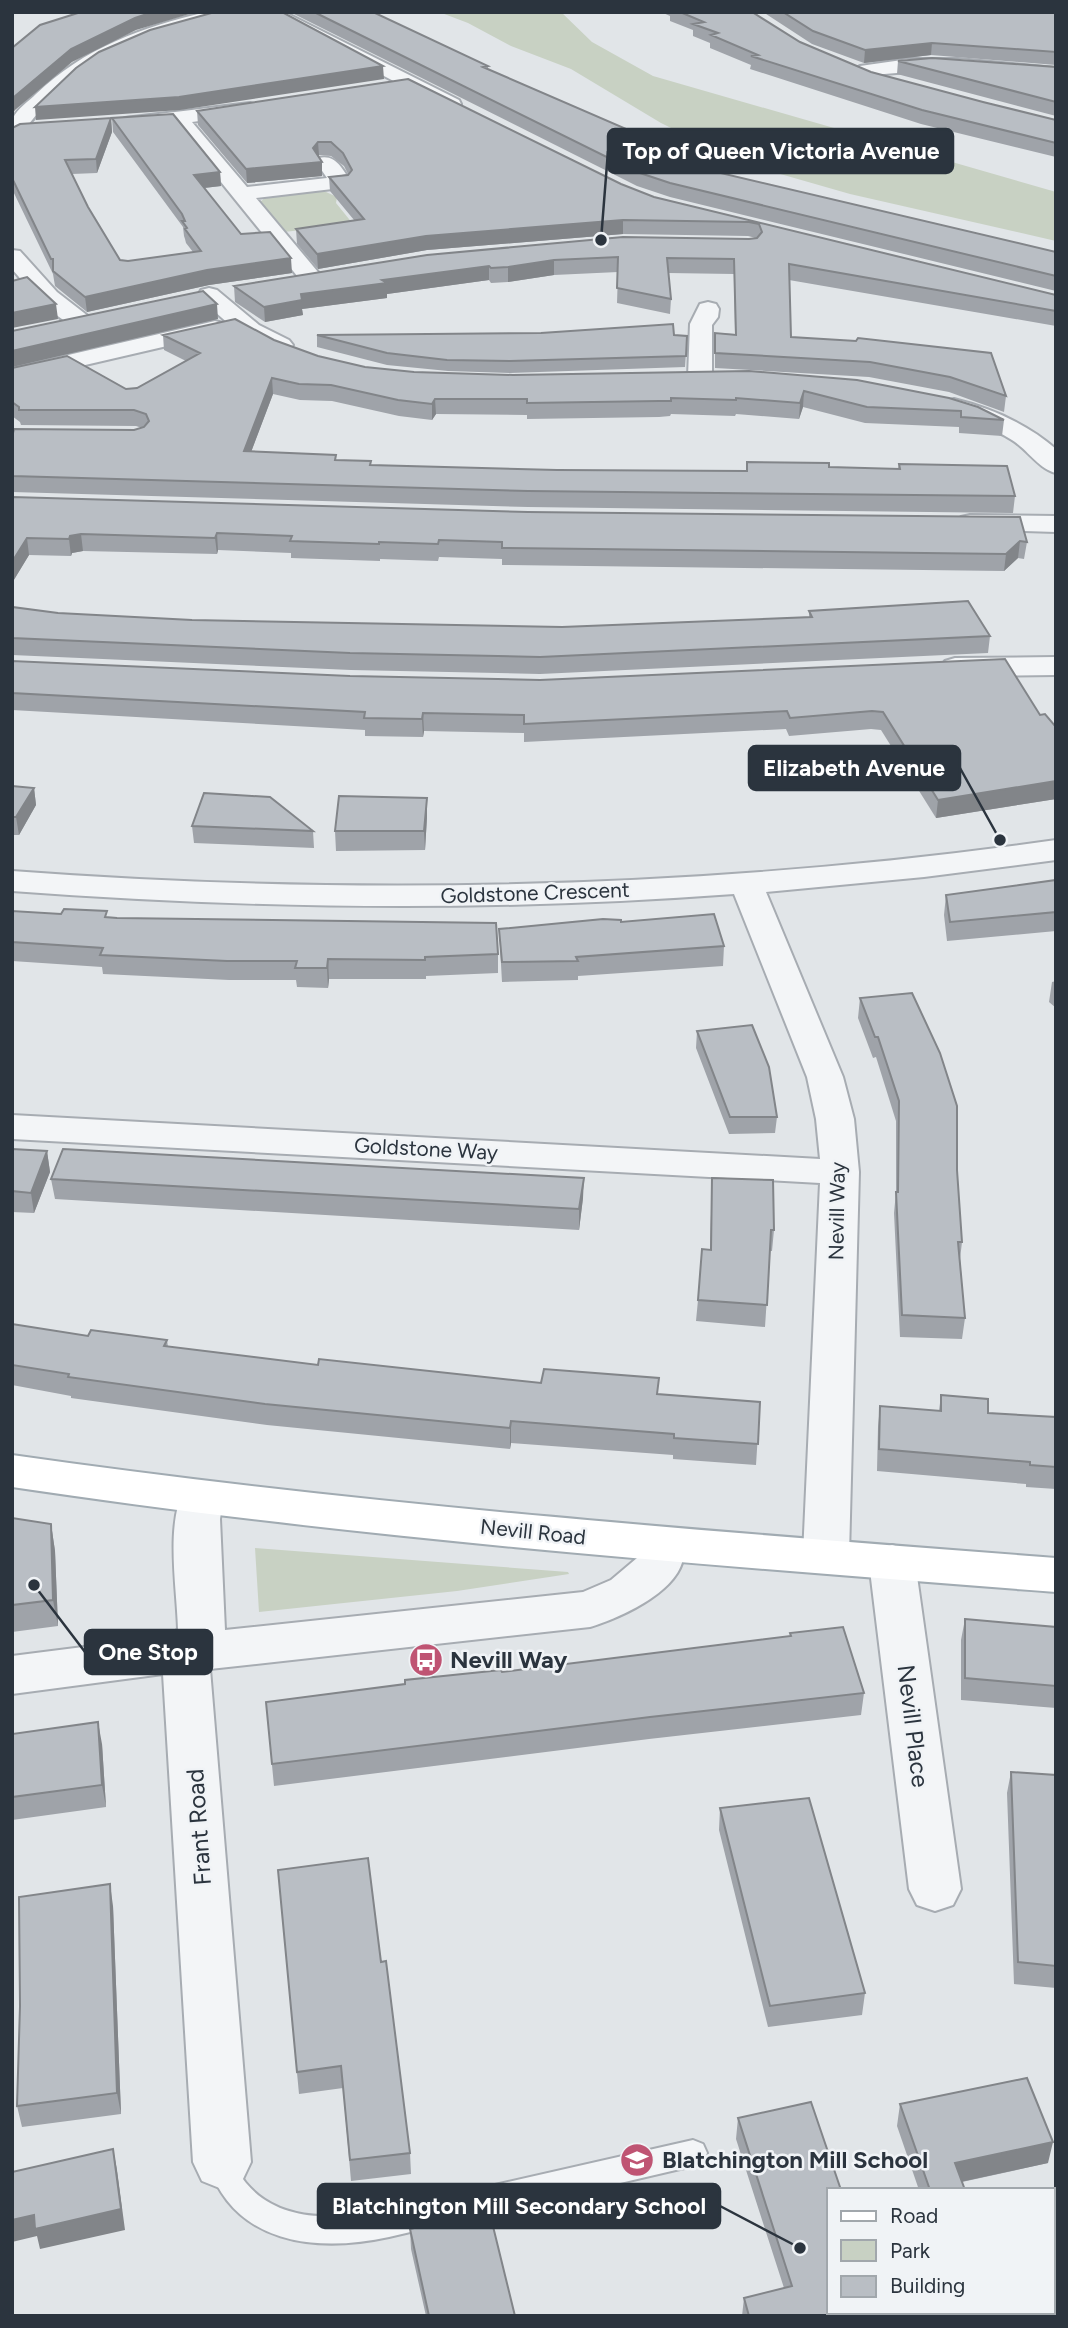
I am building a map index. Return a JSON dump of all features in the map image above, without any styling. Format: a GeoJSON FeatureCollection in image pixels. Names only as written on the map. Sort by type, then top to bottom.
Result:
{"type":"FeatureCollection","features":[{"type":"Feature","properties":{"kind":"main road","name":"Nevill Road"},"geometry":{"type":"LineString","coordinates":[[12,1471],[201,1500],[662,1545],[826,1555],[1056,1575]]}},
{"type":"Feature","properties":{"kind":"street"},"geometry":{"type":"LineString","coordinates":[[14,131],[36,104],[61,81],[117,43],[158,29],[232,12]]}},
{"type":"Feature","properties":{"kind":"street"},"geometry":{"type":"LineString","coordinates":[[270,12],[468,112]]}},
{"type":"Feature","properties":{"kind":"street"},"geometry":{"type":"LineString","coordinates":[[838,62],[901,85]]}},
{"type":"Feature","properties":{"kind":"street"},"geometry":{"type":"LineString","coordinates":[[860,71],[923,63],[1056,73]]}},
{"type":"Feature","properties":{"kind":"street"},"geometry":{"type":"LineString","coordinates":[[379,90],[411,83]]}},
{"type":"Feature","properties":{"kind":"street"},"geometry":{"type":"LineString","coordinates":[[110,126],[267,107]]}},
{"type":"Feature","properties":{"kind":"street"},"geometry":{"type":"LineString","coordinates":[[180,119],[241,194],[321,276],[285,282]]}},
{"type":"Feature","properties":{"kind":"street"},"geometry":{"type":"LineString","coordinates":[[14,131],[35,129]]}},
{"type":"Feature","properties":{"kind":"street"},"geometry":{"type":"LineString","coordinates":[[241,194],[347,187],[326,162]]}},
{"type":"Feature","properties":{"kind":"street"},"geometry":{"type":"LineString","coordinates":[[12,256],[49,297],[80,321]]}},
{"type":"Feature","properties":{"kind":"street"},"geometry":{"type":"LineString","coordinates":[[234,291],[199,297],[264,338],[304,354]]}},
{"type":"Feature","properties":{"kind":"street"},"geometry":{"type":"LineString","coordinates":[[673,377],[709,377],[701,324],[707,317],[708,309]]}},
{"type":"Feature","properties":{"kind":"street"},"geometry":{"type":"LineString","coordinates":[[49,329],[107,316]]}},
{"type":"Feature","properties":{"kind":"street"},"geometry":{"type":"LineString","coordinates":[[12,375],[241,323]]}},
{"type":"Feature","properties":{"kind":"street"},"geometry":{"type":"LineString","coordinates":[[927,397],[986,417],[1023,435],[1043,450],[1056,465]]}},
{"type":"Feature","properties":{"kind":"street"},"geometry":{"type":"LineString","coordinates":[[948,523],[1056,524]]}},
{"type":"Feature","properties":{"kind":"street"},"geometry":{"type":"LineString","coordinates":[[927,669],[989,665],[1056,666]]}},
{"type":"Feature","properties":{"kind":"street","name":"Goldstone Crescent"},"geometry":{"type":"LineString","coordinates":[[12,881],[85,887],[368,896],[611,891],[888,871],[1056,850]]}},
{"type":"Feature","properties":{"kind":"street","name":"Nevill Way"},"geometry":{"type":"LineString","coordinates":[[746,883],[825,1077],[835,1119],[840,1172],[826,1555]]}},
{"type":"Feature","properties":{"kind":"street","name":"Goldstone Way"},"geometry":{"type":"LineString","coordinates":[[12,1127],[840,1172]]}},
{"type":"Feature","properties":{"kind":"street"},"geometry":{"type":"LineString","coordinates":[[183,1653],[202,1635],[197,1519],[201,1500]]}},
{"type":"Feature","properties":{"kind":"street"},"geometry":{"type":"LineString","coordinates":[[12,1675],[183,1653],[590,1609],[627,1592],[658,1566],[662,1545]]}},
{"type":"Feature","properties":{"kind":"street","name":"Nevill Place"},"geometry":{"type":"LineString","coordinates":[[892,1562],[935,1889]]}},
{"type":"Feature","properties":{"kind":"street","name":"Frant Road"},"geometry":{"type":"LineString","coordinates":[[183,1653],[188,1680],[222,2162]]}},
{"type":"Feature","properties":{"kind":"lane"},"geometry":{"type":"LineString","coordinates":[[222,2162],[228,2183],[259,2212],[277,2220],[328,2232],[375,2224],[600,2171],[693,2153]]}},
{"type":"Feature","properties":{"kind":"green space"},"geometry":{"type":"Polygon","coordinates":[[[439,12],[561,12],[592,42],[653,76],[1056,192],[1056,241],[850,194],[742,163],[661,123],[571,69],[511,46],[468,23],[439,12]]]}},
{"type":"Feature","properties":{"kind":"green space"},"geometry":{"type":"Polygon","coordinates":[[[315,191],[337,197],[336,203],[353,224],[284,232],[260,202],[266,197],[315,191]]]}},
{"type":"Feature","properties":{"kind":"green space"},"geometry":{"type":"Polygon","coordinates":[[[255,1548],[569,1574],[457,1591],[259,1612],[255,1548]]]}},
{"type":"Feature","properties":{"kind":"building"},"geometry":{"type":"Polygon","coordinates":[[[81,12],[153,12],[71,49],[12,99],[12,48],[40,25],[81,12]]]}},
{"type":"Feature","properties":{"kind":"building"},"geometry":{"type":"Polygon","coordinates":[[[215,12],[282,12],[383,66],[179,97],[35,107],[76,68],[99,52],[150,30],[215,12]]]}},
{"type":"Feature","properties":{"kind":"building"},"geometry":{"type":"Polygon","coordinates":[[[314,12],[373,12],[488,66],[483,67],[624,128],[614,131],[691,156],[685,159],[703,163],[695,167],[1056,252],[1056,276],[670,183],[637,172],[314,12]]]}},
{"type":"Feature","properties":{"kind":"building"},"geometry":{"type":"Polygon","coordinates":[[[680,12],[752,12],[800,42],[871,72],[1056,120],[1056,143],[922,110],[751,56],[758,55],[711,35],[718,33],[693,24],[704,22],[680,12]]]}},
{"type":"Feature","properties":{"kind":"building"},"geometry":{"type":"Polygon","coordinates":[[[783,12],[1056,12],[1056,52],[932,43],[865,50],[813,31],[783,12]]]}},
{"type":"Feature","properties":{"kind":"building"},"geometry":{"type":"Polygon","coordinates":[[[932,58],[1056,67],[1056,102],[898,61],[932,58]]]}},
{"type":"Feature","properties":{"kind":"building"},"geometry":{"type":"Polygon","coordinates":[[[408,79],[621,184],[654,197],[1056,295],[1056,311],[789,264],[791,337],[856,341],[858,338],[991,353],[1006,396],[950,377],[870,362],[715,353],[715,333],[736,335],[734,259],[667,258],[671,299],[617,288],[618,257],[554,260],[508,267],[489,266],[382,280],[387,283],[301,294],[302,300],[264,307],[234,286],[427,255],[623,237],[749,239],[757,238],[762,232],[759,224],[749,222],[623,220],[426,236],[317,254],[296,229],[364,219],[329,177],[348,175],[352,170],[343,153],[331,142],[318,142],[313,148],[322,162],[246,169],[197,111],[408,79]]]}},
{"type":"Feature","properties":{"kind":"building"},"geometry":{"type":"Polygon","coordinates":[[[173,114],[220,172],[194,175],[241,234],[270,232],[291,258],[207,270],[85,297],[53,271],[53,259],[12,178],[12,128],[20,124],[111,118],[96,159],[65,160],[88,207],[120,260],[128,261],[201,251],[185,229],[187,228],[182,221],[185,221],[182,214],[112,118],[173,114]]]}},
{"type":"Feature","properties":{"kind":"building"},"geometry":{"type":"Polygon","coordinates":[[[27,277],[56,304],[12,313],[12,281],[27,277]]]}},
{"type":"Feature","properties":{"kind":"building"},"geometry":{"type":"Polygon","coordinates":[[[203,291],[217,304],[12,351],[12,331],[203,291]]]}},
{"type":"Feature","properties":{"kind":"building"},"geometry":{"type":"Polygon","coordinates":[[[235,319],[274,340],[318,356],[365,367],[414,372],[513,375],[749,371],[857,380],[949,398],[978,407],[1004,420],[961,417],[961,411],[867,407],[804,391],[800,403],[736,398],[671,398],[671,401],[527,403],[527,399],[435,399],[432,404],[398,400],[331,385],[299,384],[272,378],[244,451],[336,455],[335,460],[371,461],[370,465],[557,470],[747,471],[747,462],[829,463],[829,467],[900,469],[899,464],[1007,466],[1015,496],[528,491],[12,476],[14,429],[134,430],[144,427],[149,421],[146,414],[134,410],[19,410],[12,402],[12,368],[67,356],[126,389],[137,388],[200,353],[163,335],[235,319]]]}},
{"type":"Feature","properties":{"kind":"building"},"geometry":{"type":"Polygon","coordinates":[[[673,324],[674,335],[687,336],[686,356],[447,360],[387,353],[317,335],[541,333],[673,324]]]}},
{"type":"Feature","properties":{"kind":"building"},"geometry":{"type":"Polygon","coordinates":[[[12,497],[528,512],[1020,517],[1027,542],[1020,541],[1006,554],[502,548],[502,542],[439,540],[438,544],[379,544],[290,541],[292,536],[217,533],[215,538],[81,534],[70,536],[69,539],[27,538],[12,562],[12,497]]]}},
{"type":"Feature","properties":{"kind":"building"},"geometry":{"type":"Polygon","coordinates":[[[968,601],[990,636],[540,657],[350,653],[12,638],[12,607],[58,613],[192,620],[562,627],[812,617],[809,611],[968,601]]]}},
{"type":"Feature","properties":{"kind":"building"},"geometry":{"type":"Polygon","coordinates":[[[1005,659],[1040,715],[1045,714],[1056,727],[1056,781],[938,800],[883,712],[790,718],[787,711],[524,724],[524,715],[423,713],[422,719],[364,718],[365,712],[12,693],[12,661],[350,676],[540,680],[1005,659]]]}},
{"type":"Feature","properties":{"kind":"building"},"geometry":{"type":"Polygon","coordinates":[[[12,786],[34,788],[16,817],[12,817],[12,786]]]}},
{"type":"Feature","properties":{"kind":"building"},"geometry":{"type":"Polygon","coordinates":[[[204,793],[270,797],[313,831],[192,826],[204,793]]]}},
{"type":"Feature","properties":{"kind":"building"},"geometry":{"type":"Polygon","coordinates":[[[339,796],[427,798],[424,831],[335,831],[339,796]]]}},
{"type":"Feature","properties":{"kind":"building"},"geometry":{"type":"Polygon","coordinates":[[[1056,880],[1056,912],[950,922],[946,895],[1056,880]]]}},
{"type":"Feature","properties":{"kind":"building"},"geometry":{"type":"Polygon","coordinates":[[[64,909],[107,911],[105,917],[117,918],[496,923],[498,954],[425,957],[425,960],[328,959],[327,968],[295,968],[297,961],[227,961],[100,955],[103,948],[12,942],[12,911],[61,914],[64,909]]]}},
{"type":"Feature","properties":{"kind":"building"},"geometry":{"type":"Polygon","coordinates":[[[714,914],[724,946],[576,957],[578,961],[502,962],[499,929],[603,919],[621,922],[714,914]]]}},
{"type":"Feature","properties":{"kind":"building"},"geometry":{"type":"Polygon","coordinates":[[[912,993],[940,1053],[957,1106],[957,1170],[962,1242],[958,1242],[965,1318],[902,1315],[896,1192],[899,1101],[878,1037],[875,1037],[860,998],[912,993]]]}},
{"type":"Feature","properties":{"kind":"building"},"geometry":{"type":"Polygon","coordinates":[[[752,1025],[769,1067],[777,1117],[730,1117],[697,1031],[752,1025]]]}},
{"type":"Feature","properties":{"kind":"building"},"geometry":{"type":"Polygon","coordinates":[[[12,1149],[47,1151],[31,1193],[12,1191],[12,1149]]]}},
{"type":"Feature","properties":{"kind":"building"},"geometry":{"type":"Polygon","coordinates":[[[63,1149],[584,1178],[579,1209],[51,1179],[63,1149]]]}},
{"type":"Feature","properties":{"kind":"building"},"geometry":{"type":"Polygon","coordinates":[[[712,1178],[773,1180],[774,1230],[771,1230],[767,1305],[698,1300],[702,1249],[711,1250],[712,1178]]]}},
{"type":"Feature","properties":{"kind":"building"},"geometry":{"type":"Polygon","coordinates":[[[12,1324],[88,1336],[91,1330],[167,1340],[164,1346],[318,1365],[319,1359],[541,1383],[544,1369],[659,1378],[657,1394],[760,1402],[758,1444],[674,1438],[674,1434],[511,1421],[510,1428],[265,1404],[68,1377],[69,1374],[12,1365],[12,1324]]]}},
{"type":"Feature","properties":{"kind":"building"},"geometry":{"type":"Polygon","coordinates":[[[941,1395],[988,1399],[988,1413],[1056,1417],[1056,1467],[1030,1465],[1030,1462],[879,1449],[880,1406],[941,1411],[941,1395]]]}},
{"type":"Feature","properties":{"kind":"building"},"geometry":{"type":"Polygon","coordinates":[[[12,1518],[51,1524],[53,1600],[12,1605],[12,1518]]]}},
{"type":"Feature","properties":{"kind":"building"},"geometry":{"type":"Polygon","coordinates":[[[965,1619],[1056,1627],[1056,1686],[965,1678],[965,1619]]]}},
{"type":"Feature","properties":{"kind":"building"},"geometry":{"type":"Polygon","coordinates":[[[843,1627],[864,1693],[272,1764],[266,1702],[405,1684],[405,1680],[502,1672],[791,1636],[790,1633],[843,1627]]]}},
{"type":"Feature","properties":{"kind":"building"},"geometry":{"type":"Polygon","coordinates":[[[98,1722],[102,1785],[12,1797],[12,1734],[98,1722]]]}},
{"type":"Feature","properties":{"kind":"building"},"geometry":{"type":"Polygon","coordinates":[[[1011,1772],[1056,1775],[1056,1966],[1018,1962],[1011,1772]]]}},
{"type":"Feature","properties":{"kind":"building"},"geometry":{"type":"Polygon","coordinates":[[[809,1798],[865,1993],[770,2006],[720,1808],[809,1798]]]}},
{"type":"Feature","properties":{"kind":"building"},"geometry":{"type":"Polygon","coordinates":[[[368,1858],[381,1962],[386,1961],[410,2153],[350,2160],[341,2066],[297,2072],[278,1870],[368,1858]]]}},
{"type":"Feature","properties":{"kind":"building"},"geometry":{"type":"Polygon","coordinates":[[[110,1884],[117,2093],[17,2106],[19,1897],[110,1884]]]}},
{"type":"Feature","properties":{"kind":"building"},"geometry":{"type":"Polygon","coordinates":[[[1027,2078],[1053,2142],[955,2163],[964,2188],[929,2188],[900,2104],[1027,2078]]]}},
{"type":"Feature","properties":{"kind":"building"},"geometry":{"type":"Polygon","coordinates":[[[811,2102],[840,2188],[827,2188],[827,2314],[942,2316],[749,2316],[744,2298],[792,2286],[738,2118],[811,2102]]]}},
{"type":"Feature","properties":{"kind":"building"},"geometry":{"type":"Polygon","coordinates":[[[113,2149],[121,2209],[35,2229],[34,2215],[12,2220],[12,2172],[113,2149]]]}},
{"type":"Feature","properties":{"kind":"building"},"geometry":{"type":"Polygon","coordinates":[[[489,2210],[515,2316],[429,2316],[410,2229],[489,2210]]]}},
{"type":"Feature","properties":{"kind":"place","name":"Top of Queen Victoria Avenue"},"geometry":{"type":"Point","coordinates":[601,240]}},
{"type":"Feature","properties":{"kind":"place","name":"Elizabeth Avenue"},"geometry":{"type":"Point","coordinates":[1000,840]}},
{"type":"Feature","properties":{"kind":"place","name":"One Stop"},"geometry":{"type":"Point","coordinates":[34,1585]}},
{"type":"Feature","properties":{"kind":"place","name":"Nevill Way"},"geometry":{"type":"Point","coordinates":[426,1660]}},
{"type":"Feature","properties":{"kind":"place","name":"Blatchington Mill School"},"geometry":{"type":"Point","coordinates":[637,2160]}},
{"type":"Feature","properties":{"kind":"place","name":"Blatchington Mill Secondary School"},"geometry":{"type":"Point","coordinates":[800,2248]}}]}
